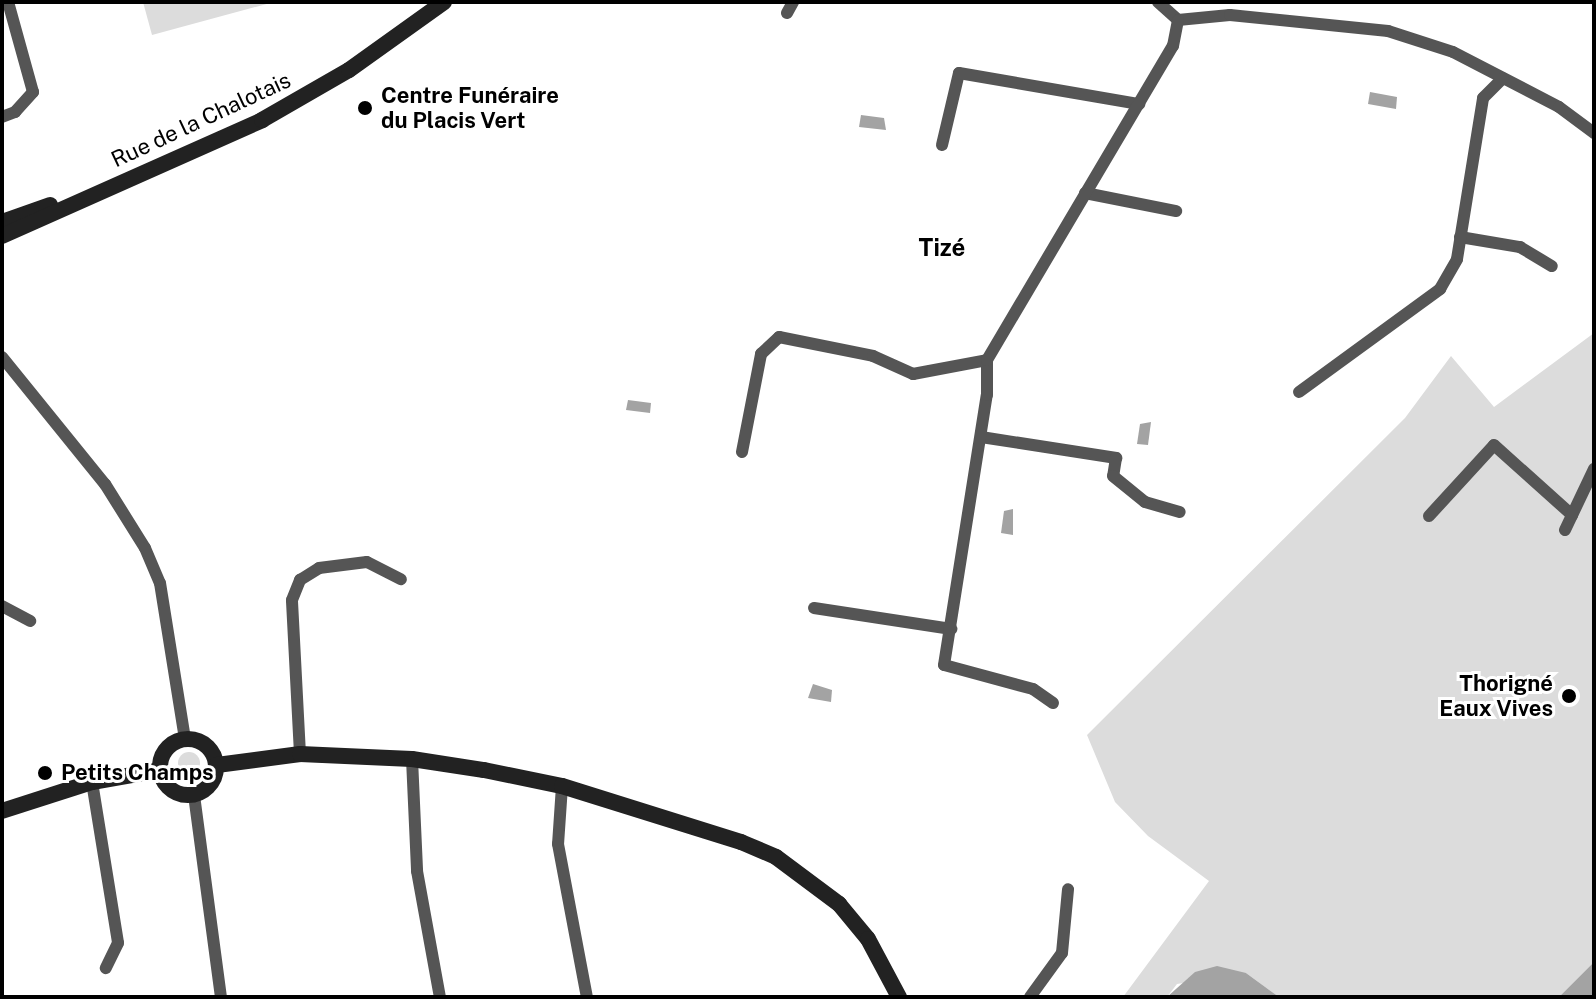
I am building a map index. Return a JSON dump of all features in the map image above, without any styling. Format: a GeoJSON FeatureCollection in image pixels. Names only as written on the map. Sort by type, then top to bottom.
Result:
{"type":"FeatureCollection","features":[{"type":"Feature","properties":{"kind":"street"},"geometry":{"type":"LineString","coordinates":[[2,117],[15,112],[33,92],[8,2]]}},
{"type":"Feature","properties":{"kind":"street","name":"Rue de la Chalotais"},"geometry":{"type":"LineString","coordinates":[[2,236],[262,120],[349,70],[444,2]]}},
{"type":"Feature","properties":{"kind":"street"},"geometry":{"type":"LineString","coordinates":[[1158,2],[1178,20],[1230,15],[1388,31],[1453,52],[1559,107],[1594,133]]}},
{"type":"Feature","properties":{"kind":"street"},"geometry":{"type":"LineString","coordinates":[[1053,703],[1033,689],[944,665],[981,437],[987,360],[1173,46],[1178,20]]}},
{"type":"Feature","properties":{"kind":"street"},"geometry":{"type":"LineString","coordinates":[[942,145],[959,73],[1139,104]]}},
{"type":"Feature","properties":{"kind":"street"},"geometry":{"type":"LineString","coordinates":[[1299,392],[1440,289],[1457,259],[1483,98],[1503,78]]}},
{"type":"Feature","properties":{"kind":"street","name":"Rue de la Chalotais"},"geometry":{"type":"LineString","coordinates":[[2,222],[93,193]]}},
{"type":"Feature","properties":{"kind":"street"},"geometry":{"type":"LineString","coordinates":[[1085,193],[1176,211]]}},
{"type":"Feature","properties":{"kind":"street"},"geometry":{"type":"LineString","coordinates":[[1460,237],[1520,247],[1552,266]]}},
{"type":"Feature","properties":{"kind":"street"},"geometry":{"type":"LineString","coordinates":[[742,452],[761,354],[779,337],[873,356],[913,374],[987,360]]}},
{"type":"Feature","properties":{"kind":"street"},"geometry":{"type":"LineString","coordinates":[[2,358],[105,484],[145,548],[160,583],[185,739]]}},
{"type":"Feature","properties":{"kind":"street"},"geometry":{"type":"LineString","coordinates":[[981,437],[1116,458],[1113,476],[1145,502],[1180,512]]}},
{"type":"Feature","properties":{"kind":"street"},"geometry":{"type":"LineString","coordinates":[[1429,516],[1494,445],[1572,515]]}},
{"type":"Feature","properties":{"kind":"street"},"geometry":{"type":"LineString","coordinates":[[1565,530],[1594,469]]}},
{"type":"Feature","properties":{"kind":"street"},"geometry":{"type":"LineString","coordinates":[[300,754],[292,600],[300,580],[319,568],[367,562],[401,579]]}},
{"type":"Feature","properties":{"kind":"street"},"geometry":{"type":"LineString","coordinates":[[2,606],[30,621]]}},
{"type":"Feature","properties":{"kind":"street"},"geometry":{"type":"LineString","coordinates":[[814,608],[951,629]]}},
{"type":"Feature","properties":{"kind":"street"},"geometry":{"type":"LineString","coordinates":[[185,739],[209,748],[217,765],[212,782],[194,795],[174,791],[160,770],[163,753],[185,739]]}},
{"type":"Feature","properties":{"kind":"street"},"geometry":{"type":"LineString","coordinates":[[217,765],[300,754],[412,759],[562,786],[776,857],[839,904],[868,939],[899,997]]}},
{"type":"Feature","properties":{"kind":"street"},"geometry":{"type":"LineString","coordinates":[[412,759],[417,871],[440,997]]}},
{"type":"Feature","properties":{"kind":"street"},"geometry":{"type":"LineString","coordinates":[[2,811],[92,782],[160,770]]}},
{"type":"Feature","properties":{"kind":"street"},"geometry":{"type":"LineString","coordinates":[[92,782],[118,943],[106,968]]}},
{"type":"Feature","properties":{"kind":"street"},"geometry":{"type":"LineString","coordinates":[[562,786],[558,844],[587,997]]}},
{"type":"Feature","properties":{"kind":"street"},"geometry":{"type":"LineString","coordinates":[[194,795],[221,997]]}},
{"type":"Feature","properties":{"kind":"street"},"geometry":{"type":"LineString","coordinates":[[1030,997],[1062,953],[1068,889]]}},
{"type":"Feature","properties":{"kind":"shaded area"},"geometry":{"type":"Polygon","coordinates":[[[143,2],[274,2],[152,35],[143,2]]]}},
{"type":"Feature","properties":{"kind":"shaded area"},"geometry":{"type":"Polygon","coordinates":[[[1370,92],[1397,97],[1396,109],[1368,104],[1370,92]]]}},
{"type":"Feature","properties":{"kind":"shaded area"},"geometry":{"type":"Polygon","coordinates":[[[861,115],[884,118],[886,130],[859,127],[861,115]]]}},
{"type":"Feature","properties":{"kind":"shaded area"},"geometry":{"type":"Polygon","coordinates":[[[1594,333],[1594,962],[1559,997],[1279,997],[1246,973],[1177,984],[1167,997],[1123,997],[1209,881],[1148,836],[1115,802],[1087,735],[1405,418],[1451,356],[1494,407],[1594,333]]]}},
{"type":"Feature","properties":{"kind":"shaded area"},"geometry":{"type":"Polygon","coordinates":[[[628,400],[651,403],[650,413],[626,410],[628,400]]]}},
{"type":"Feature","properties":{"kind":"shaded area"},"geometry":{"type":"Polygon","coordinates":[[[1151,422],[1148,445],[1137,444],[1140,424],[1151,422]]]}},
{"type":"Feature","properties":{"kind":"shaded area"},"geometry":{"type":"Polygon","coordinates":[[[1013,509],[1013,535],[1001,533],[1004,511],[1013,509]]]}},
{"type":"Feature","properties":{"kind":"shaded area"},"geometry":{"type":"Polygon","coordinates":[[[813,684],[832,690],[831,702],[808,698],[813,684]]]}},
{"type":"Feature","properties":{"kind":"shaded area"},"geometry":{"type":"Polygon","coordinates":[[[189,752],[197,755],[200,763],[197,771],[189,774],[181,771],[178,763],[181,755],[189,752]]]}},
{"type":"Feature","properties":{"kind":"shaded area"},"geometry":{"type":"Polygon","coordinates":[[[1594,962],[1594,997],[1559,997],[1594,962]]]}},
{"type":"Feature","properties":{"kind":"shaded area"},"geometry":{"type":"Polygon","coordinates":[[[1217,966],[1246,973],[1279,997],[1167,997],[1195,972],[1217,966]]]}},
{"type":"Feature","properties":{"kind":"place","name":"Centre Funéraire du Placis Vert"},"geometry":{"type":"Point","coordinates":[365,108]}},
{"type":"Feature","properties":{"kind":"place","name":"Thorigné Eaux Vives"},"geometry":{"type":"Point","coordinates":[1569,696]}},
{"type":"Feature","properties":{"kind":"place","name":"Petits Champs"},"geometry":{"type":"Point","coordinates":[45,773]}},
{"type":"Feature","properties":{"kind":"district","name":"Tizé"},"geometry":{"type":"Point","coordinates":[942,248]}}]}
